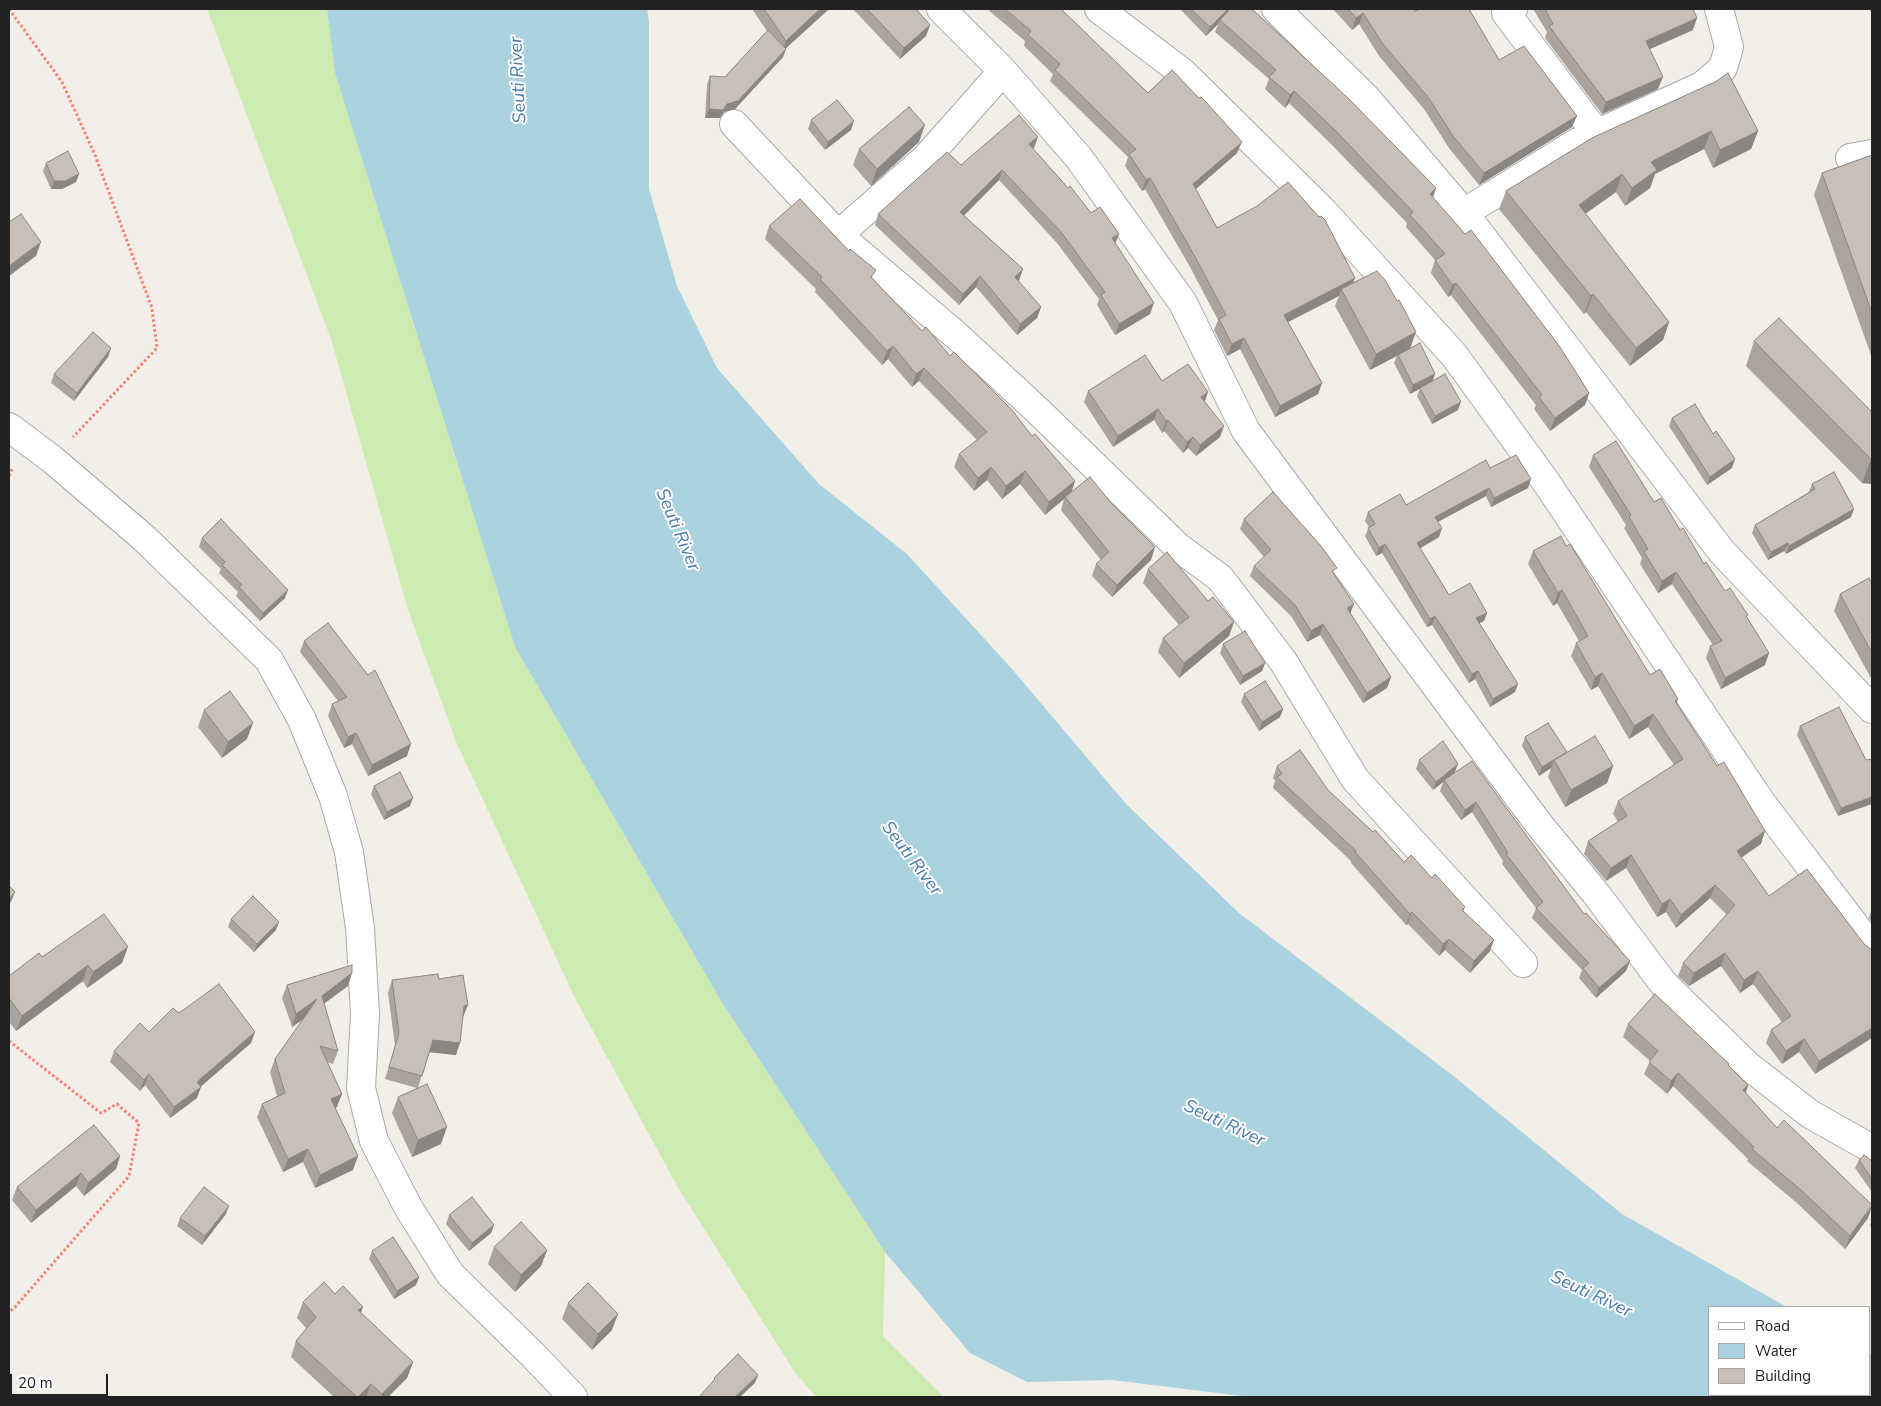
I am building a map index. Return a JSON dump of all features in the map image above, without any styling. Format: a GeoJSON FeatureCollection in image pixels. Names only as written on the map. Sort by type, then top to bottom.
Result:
{"type":"FeatureCollection","features":[{"type":"Feature","properties":{"kind":"street"},"geometry":{"type":"LineString","coordinates":[[941,9],[1003,71],[1079,158],[1183,303],[1246,430],[1538,823],[1597,895],[1663,983],[1747,1065],[1810,1114],[1872,1149]]}},
{"type":"Feature","properties":{"kind":"street"},"geometry":{"type":"LineString","coordinates":[[1099,9],[1183,74],[1323,211],[1454,355],[1557,498],[1761,802],[1872,948]]}},
{"type":"Feature","properties":{"kind":"street"},"geometry":{"type":"LineString","coordinates":[[1276,9],[1368,100],[1464,213],[1722,552],[1872,709]]}},
{"type":"Feature","properties":{"kind":"street"},"geometry":{"type":"LineString","coordinates":[[1464,213],[1578,142],[1702,86],[1723,68],[1729,47],[1719,9]]}},
{"type":"Feature","properties":{"kind":"street"},"geometry":{"type":"LineString","coordinates":[[1508,10],[1597,134]]}},
{"type":"Feature","properties":{"kind":"street"},"geometry":{"type":"LineString","coordinates":[[838,235],[926,158],[1003,71]]}},
{"type":"Feature","properties":{"kind":"street"},"geometry":{"type":"LineString","coordinates":[[734,124],[838,235],[956,336],[1036,409],[1178,547],[1220,578],[1283,661],[1355,779],[1523,963]]}},
{"type":"Feature","properties":{"kind":"street"},"geometry":{"type":"LineString","coordinates":[[9,428],[53,460],[145,539],[269,660],[302,720],[333,796],[349,852],[360,928],[365,1014],[360,1088],[374,1140],[408,1207],[450,1274],[573,1397]]}},
{"type":"Feature","properties":{"kind":"path"},"geometry":{"type":"LineString","coordinates":[[9,9],[62,82],[95,155],[152,308],[157,348],[53,460]]}},
{"type":"Feature","properties":{"kind":"path"},"geometry":{"type":"LineString","coordinates":[[9,1041],[101,1113],[117,1104],[138,1124],[129,1176],[9,1312]]}},
{"type":"Feature","properties":{"kind":"green space"},"geometry":{"type":"Polygon","coordinates":[[[207,9],[327,9],[335,73],[515,647],[721,1001],[885,1252],[883,1336],[944,1397],[816,1397],[794,1371],[677,1186],[575,998],[457,744],[408,610],[331,339],[207,9]]]}},
{"type":"Feature","properties":{"kind":"water","name":"Seuti River"},"geometry":{"type":"Polygon","coordinates":[[[327,9],[647,9],[649,21],[649,189],[677,286],[717,368],[819,484],[907,554],[1012,669],[1127,805],[1239,913],[1451,1074],[1622,1214],[1785,1306],[1708,1306],[1708,1396],[1871,1396],[1871,1354],[1872,1397],[1250,1397],[1112,1380],[1027,1382],[970,1353],[885,1252],[721,1001],[515,647],[335,73],[327,9]]]}},
{"type":"Feature","properties":{"kind":"building"},"geometry":{"type":"Polygon","coordinates":[[[764,9],[820,9],[786,41],[764,9]]]}},
{"type":"Feature","properties":{"kind":"building"},"geometry":{"type":"Polygon","coordinates":[[[867,9],[916,9],[930,25],[904,48],[867,9]]]}},
{"type":"Feature","properties":{"kind":"building"},"geometry":{"type":"Polygon","coordinates":[[[1005,9],[1061,9],[1148,93],[1172,70],[1199,98],[1201,97],[1205,101],[1242,142],[1193,184],[1217,228],[1257,206],[1288,182],[1319,217],[1321,216],[1325,220],[1355,278],[1284,315],[1322,383],[1280,406],[1244,338],[1232,344],[1219,319],[1226,315],[1194,255],[1150,178],[1146,180],[1129,154],[1136,149],[1055,70],[1060,64],[1028,35],[1031,31],[1005,9]]]}},
{"type":"Feature","properties":{"kind":"building"},"geometry":{"type":"Polygon","coordinates":[[[1191,9],[1228,9],[1210,27],[1191,9]]]}},
{"type":"Feature","properties":{"kind":"building"},"geometry":{"type":"Polygon","coordinates":[[[1230,9],[1252,9],[1349,99],[1436,188],[1430,194],[1465,234],[1471,230],[1560,347],[1589,393],[1555,418],[1539,397],[1542,395],[1456,283],[1452,285],[1435,260],[1445,254],[1410,215],[1413,212],[1336,131],[1294,91],[1290,95],[1269,77],[1276,70],[1220,20],[1230,9]]]}},
{"type":"Feature","properties":{"kind":"building"},"geometry":{"type":"Polygon","coordinates":[[[1348,9],[1414,9],[1415,11],[1420,9],[1469,9],[1499,60],[1524,46],[1577,116],[1484,173],[1453,136],[1428,97],[1383,44],[1363,13],[1356,18],[1348,9]]]}},
{"type":"Feature","properties":{"kind":"building"},"geometry":{"type":"Polygon","coordinates":[[[1545,9],[1693,9],[1697,18],[1646,41],[1663,77],[1606,102],[1549,26],[1553,24],[1545,9]]]}},
{"type":"Feature","properties":{"kind":"building"},"geometry":{"type":"Polygon","coordinates":[[[768,30],[786,49],[738,101],[727,104],[723,110],[709,109],[710,76],[725,77],[768,30]]]}},
{"type":"Feature","properties":{"kind":"building"},"geometry":{"type":"Polygon","coordinates":[[[1728,73],[1758,131],[1720,150],[1711,131],[1651,162],[1657,170],[1632,188],[1622,174],[1579,205],[1669,322],[1636,348],[1506,191],[1592,138],[1715,82],[1728,73]]]}},
{"type":"Feature","properties":{"kind":"building"},"geometry":{"type":"Polygon","coordinates":[[[837,100],[854,121],[828,142],[811,120],[837,100]]]}},
{"type":"Feature","properties":{"kind":"building"},"geometry":{"type":"Polygon","coordinates":[[[909,107],[925,125],[877,169],[859,149],[909,107]]]}},
{"type":"Feature","properties":{"kind":"building"},"geometry":{"type":"Polygon","coordinates":[[[1019,115],[1038,137],[1029,144],[1068,188],[1070,186],[1091,213],[1100,207],[1119,234],[1112,238],[1154,303],[1119,324],[1101,295],[1105,292],[1061,232],[1002,170],[960,212],[1023,269],[1015,277],[1041,307],[1020,324],[980,276],[963,294],[878,214],[947,152],[961,165],[1019,115]]]}},
{"type":"Feature","properties":{"kind":"building"},"geometry":{"type":"Polygon","coordinates":[[[68,151],[79,174],[65,181],[54,181],[46,163],[68,151]]]}},
{"type":"Feature","properties":{"kind":"building"},"geometry":{"type":"Polygon","coordinates":[[[1872,155],[1872,313],[1822,173],[1872,155]]]}},
{"type":"Feature","properties":{"kind":"building"},"geometry":{"type":"Polygon","coordinates":[[[800,199],[849,251],[850,249],[876,270],[871,277],[922,331],[926,327],[950,356],[954,352],[1012,410],[1032,436],[1035,434],[1075,481],[1049,502],[1025,471],[1006,486],[991,467],[978,478],[959,454],[987,432],[924,368],[916,374],[893,346],[887,351],[820,279],[822,277],[769,226],[800,199]]]}},
{"type":"Feature","properties":{"kind":"building"},"geometry":{"type":"Polygon","coordinates":[[[21,214],[41,242],[9,266],[9,222],[21,214]]]}},
{"type":"Feature","properties":{"kind":"building"},"geometry":{"type":"Polygon","coordinates":[[[1377,271],[1385,280],[1397,301],[1399,300],[1416,332],[1376,354],[1341,289],[1377,271]]]}},
{"type":"Feature","properties":{"kind":"building"},"geometry":{"type":"Polygon","coordinates":[[[1779,318],[1872,412],[1872,459],[1754,341],[1779,318]]]}},
{"type":"Feature","properties":{"kind":"building"},"geometry":{"type":"Polygon","coordinates":[[[93,332],[111,348],[77,393],[54,374],[93,332]]]}},
{"type":"Feature","properties":{"kind":"building"},"geometry":{"type":"Polygon","coordinates":[[[1420,343],[1435,374],[1413,385],[1398,355],[1420,343]]]}},
{"type":"Feature","properties":{"kind":"building"},"geometry":{"type":"Polygon","coordinates":[[[1145,355],[1162,381],[1188,364],[1208,392],[1201,397],[1224,426],[1200,445],[1193,437],[1187,442],[1168,420],[1166,421],[1158,409],[1118,436],[1088,391],[1145,355]]]}},
{"type":"Feature","properties":{"kind":"building"},"geometry":{"type":"Polygon","coordinates":[[[1445,374],[1461,402],[1435,416],[1420,388],[1445,374]]]}},
{"type":"Feature","properties":{"kind":"building"},"geometry":{"type":"Polygon","coordinates":[[[1695,404],[1713,434],[1716,431],[1735,459],[1710,477],[1672,418],[1695,404]]]}},
{"type":"Feature","properties":{"kind":"building"},"geometry":{"type":"Polygon","coordinates":[[[1616,441],[1654,502],[1661,498],[1680,530],[1683,528],[1704,564],[1706,562],[1725,591],[1730,588],[1748,615],[1746,616],[1769,653],[1725,678],[1710,646],[1722,641],[1676,572],[1662,581],[1644,552],[1648,549],[1629,517],[1631,515],[1593,455],[1616,441]]]}},
{"type":"Feature","properties":{"kind":"building"},"geometry":{"type":"Polygon","coordinates":[[[1516,455],[1531,479],[1494,498],[1489,488],[1435,517],[1442,528],[1417,543],[1449,595],[1470,583],[1487,613],[1476,618],[1518,684],[1493,699],[1478,671],[1472,674],[1435,616],[1430,619],[1385,544],[1379,548],[1368,528],[1375,524],[1368,512],[1400,494],[1406,505],[1486,460],[1490,468],[1516,455]]]}},
{"type":"Feature","properties":{"kind":"building"},"geometry":{"type":"Polygon","coordinates":[[[1834,472],[1854,509],[1789,546],[1788,543],[1771,552],[1755,525],[1815,489],[1812,484],[1834,472]]]}},
{"type":"Feature","properties":{"kind":"building"},"geometry":{"type":"Polygon","coordinates":[[[1090,477],[1112,504],[1155,547],[1117,585],[1096,564],[1109,552],[1065,497],[1090,477]]]}},
{"type":"Feature","properties":{"kind":"building"},"geometry":{"type":"Polygon","coordinates":[[[1273,492],[1321,546],[1337,568],[1332,571],[1354,604],[1347,608],[1391,677],[1367,693],[1323,624],[1311,631],[1295,605],[1254,566],[1271,550],[1244,519],[1273,492]]]}},
{"type":"Feature","properties":{"kind":"building"},"geometry":{"type":"Polygon","coordinates":[[[221,519],[288,590],[263,613],[239,587],[242,585],[222,565],[225,562],[202,538],[221,519]]]}},
{"type":"Feature","properties":{"kind":"building"},"geometry":{"type":"Polygon","coordinates":[[[1561,536],[1566,546],[1570,544],[1650,675],[1660,669],[1678,699],[1675,701],[1717,766],[1724,762],[1765,831],[1737,851],[1769,896],[1807,869],[1865,945],[1872,950],[1872,1028],[1819,1061],[1804,1039],[1786,1051],[1771,1030],[1791,1016],[1758,971],[1744,980],[1725,953],[1694,973],[1683,963],[1735,905],[1715,885],[1681,915],[1670,899],[1662,904],[1631,855],[1611,868],[1588,841],[1627,816],[1618,801],[1683,759],[1653,714],[1634,726],[1602,673],[1595,677],[1576,643],[1588,636],[1562,590],[1558,593],[1533,551],[1561,536]]]}},
{"type":"Feature","properties":{"kind":"building"},"geometry":{"type":"Polygon","coordinates":[[[1167,552],[1208,601],[1213,597],[1234,622],[1184,663],[1163,638],[1189,617],[1148,569],[1167,552]]]}},
{"type":"Feature","properties":{"kind":"building"},"geometry":{"type":"Polygon","coordinates":[[[1869,578],[1872,584],[1872,653],[1840,594],[1869,578]]]}},
{"type":"Feature","properties":{"kind":"building"},"geometry":{"type":"Polygon","coordinates":[[[328,623],[368,675],[375,670],[411,744],[372,765],[356,733],[348,737],[332,704],[347,697],[304,641],[328,623]]]}},
{"type":"Feature","properties":{"kind":"building"},"geometry":{"type":"Polygon","coordinates":[[[1245,631],[1265,663],[1243,676],[1223,644],[1245,631]]]}},
{"type":"Feature","properties":{"kind":"building"},"geometry":{"type":"Polygon","coordinates":[[[1265,681],[1283,709],[1262,722],[1244,694],[1265,681]]]}},
{"type":"Feature","properties":{"kind":"building"},"geometry":{"type":"Polygon","coordinates":[[[230,691],[253,723],[228,742],[204,710],[230,691]]]}},
{"type":"Feature","properties":{"kind":"building"},"geometry":{"type":"Polygon","coordinates":[[[1839,707],[1866,760],[1872,759],[1872,797],[1841,808],[1800,726],[1839,707]]]}},
{"type":"Feature","properties":{"kind":"building"},"geometry":{"type":"Polygon","coordinates":[[[1548,723],[1567,752],[1542,767],[1525,737],[1548,723]]]}},
{"type":"Feature","properties":{"kind":"building"},"geometry":{"type":"Polygon","coordinates":[[[1595,736],[1613,766],[1571,790],[1554,760],[1595,736]]]}},
{"type":"Feature","properties":{"kind":"building"},"geometry":{"type":"Polygon","coordinates":[[[1443,741],[1458,764],[1436,782],[1419,760],[1443,741]]]}},
{"type":"Feature","properties":{"kind":"building"},"geometry":{"type":"Polygon","coordinates":[[[1300,750],[1328,790],[1373,832],[1375,830],[1404,862],[1411,855],[1432,878],[1435,874],[1465,907],[1462,910],[1494,940],[1474,961],[1449,939],[1443,944],[1412,912],[1410,914],[1356,851],[1277,777],[1282,774],[1277,766],[1300,750]]]}},
{"type":"Feature","properties":{"kind":"building"},"geometry":{"type":"Polygon","coordinates":[[[1472,761],[1584,914],[1586,913],[1630,961],[1599,988],[1583,968],[1589,963],[1536,908],[1543,902],[1506,854],[1508,853],[1476,802],[1465,810],[1444,780],[1472,761]]]}},
{"type":"Feature","properties":{"kind":"building"},"geometry":{"type":"Polygon","coordinates":[[[400,772],[413,798],[387,812],[374,786],[400,772]]]}},
{"type":"Feature","properties":{"kind":"building"},"geometry":{"type":"Polygon","coordinates":[[[9,886],[15,892],[9,899],[9,886]]]}},
{"type":"Feature","properties":{"kind":"building"},"geometry":{"type":"Polygon","coordinates":[[[253,896],[279,922],[257,944],[231,919],[253,896]]]}},
{"type":"Feature","properties":{"kind":"building"},"geometry":{"type":"Polygon","coordinates":[[[104,914],[128,947],[93,972],[88,965],[22,1016],[9,998],[9,976],[39,953],[42,957],[104,914]]]}},
{"type":"Feature","properties":{"kind":"building"},"geometry":{"type":"Polygon","coordinates":[[[352,965],[352,973],[322,996],[338,1051],[320,1046],[342,1094],[331,1099],[358,1156],[320,1175],[308,1149],[288,1159],[262,1104],[285,1093],[275,1059],[317,999],[296,1014],[287,985],[352,965]]]}},
{"type":"Feature","properties":{"kind":"building"},"geometry":{"type":"Polygon","coordinates":[[[438,974],[439,979],[463,975],[468,1005],[464,1006],[460,1043],[433,1040],[422,1076],[389,1067],[399,1033],[392,980],[438,974]]]}},
{"type":"Feature","properties":{"kind":"building"},"geometry":{"type":"Polygon","coordinates":[[[219,984],[255,1032],[197,1082],[201,1087],[174,1107],[149,1074],[144,1080],[114,1051],[140,1023],[149,1032],[173,1008],[179,1013],[219,984]]]}},
{"type":"Feature","properties":{"kind":"building"},"geometry":{"type":"Polygon","coordinates":[[[1655,994],[1729,1064],[1748,1085],[1743,1090],[1777,1128],[1784,1120],[1872,1205],[1850,1236],[1802,1191],[1752,1149],[1754,1147],[1678,1073],[1671,1081],[1649,1062],[1658,1051],[1628,1024],[1655,994]]]}},
{"type":"Feature","properties":{"kind":"building"},"geometry":{"type":"Polygon","coordinates":[[[427,1084],[447,1127],[418,1140],[398,1097],[427,1084]]]}},
{"type":"Feature","properties":{"kind":"building"},"geometry":{"type":"Polygon","coordinates":[[[94,1125],[120,1156],[88,1183],[81,1173],[36,1210],[17,1187],[94,1125]]]}},
{"type":"Feature","properties":{"kind":"building"},"geometry":{"type":"Polygon","coordinates":[[[1864,1155],[1872,1161],[1872,1179],[1859,1160],[1864,1155]]]}},
{"type":"Feature","properties":{"kind":"building"},"geometry":{"type":"Polygon","coordinates":[[[204,1187],[229,1206],[205,1236],[180,1218],[204,1187]]]}},
{"type":"Feature","properties":{"kind":"building"},"geometry":{"type":"Polygon","coordinates":[[[472,1197],[494,1225],[472,1243],[449,1215],[472,1197]]]}},
{"type":"Feature","properties":{"kind":"building"},"geometry":{"type":"Polygon","coordinates":[[[521,1222],[547,1250],[521,1275],[494,1247],[521,1222]]]}},
{"type":"Feature","properties":{"kind":"building"},"geometry":{"type":"Polygon","coordinates":[[[393,1237],[419,1277],[397,1291],[372,1251],[393,1237]]]}},
{"type":"Feature","properties":{"kind":"building"},"geometry":{"type":"Polygon","coordinates":[[[324,1282],[335,1294],[343,1286],[363,1307],[358,1310],[413,1362],[382,1394],[371,1384],[357,1397],[296,1341],[316,1317],[303,1302],[324,1282]]]}},
{"type":"Feature","properties":{"kind":"building"},"geometry":{"type":"Polygon","coordinates":[[[588,1283],[618,1314],[598,1334],[568,1303],[588,1283]]]}},
{"type":"Feature","properties":{"kind":"building"},"geometry":{"type":"Polygon","coordinates":[[[738,1354],[758,1375],[735,1397],[699,1397],[714,1378],[738,1354]]]}}]}
